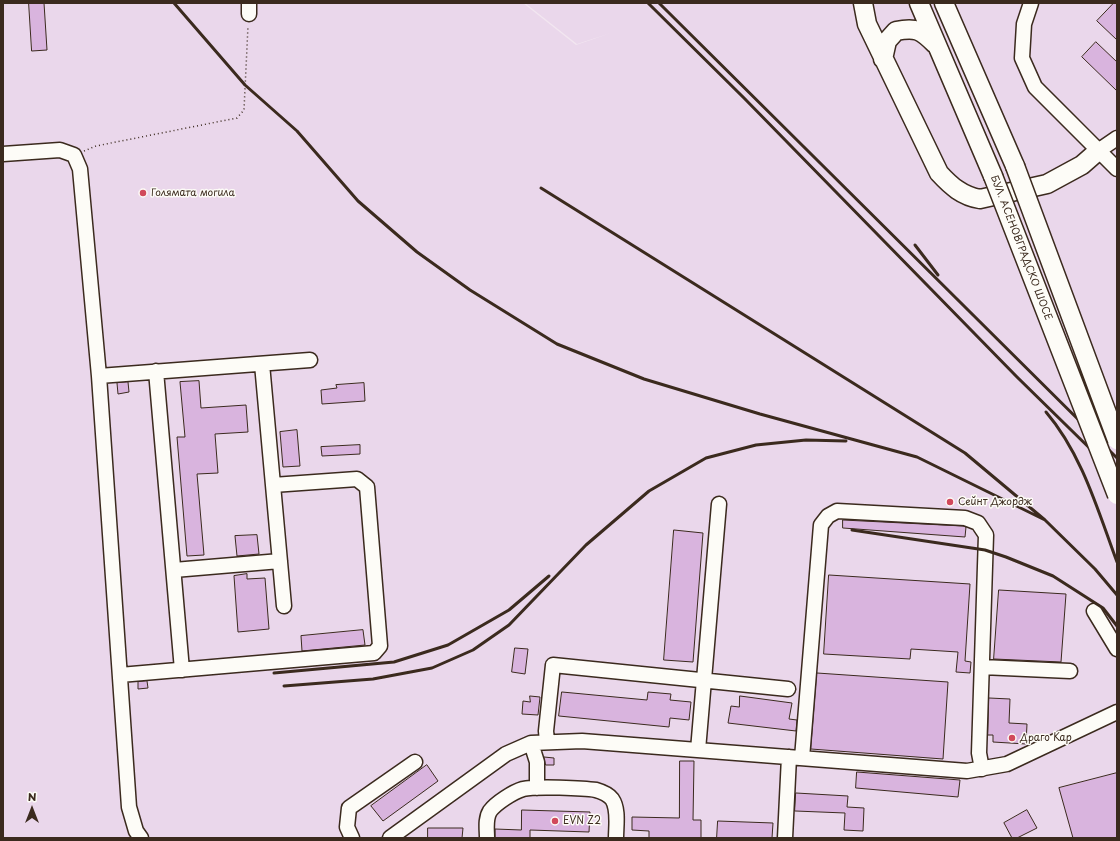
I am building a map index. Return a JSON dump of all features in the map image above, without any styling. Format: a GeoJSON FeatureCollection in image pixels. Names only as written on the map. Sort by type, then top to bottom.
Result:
{"type":"FeatureCollection","features":[{"type":"Feature","properties":{"kind":"main road"},"geometry":{"type":"LineString","coordinates":[[863,3],[867,24],[939,173],[959,192],[969,197],[980,199],[1047,184],[1082,164],[1098,151]]}},
{"type":"Feature","properties":{"kind":"main road","name":"БУЛ. АСЕНОВГРАДСКО ШОСЕ"},"geometry":{"type":"LineString","coordinates":[[919,3],[993,176],[1117,495]]}},
{"type":"Feature","properties":{"kind":"main road"},"geometry":{"type":"LineString","coordinates":[[947,7],[1015,166],[1117,440]]}},
{"type":"Feature","properties":{"kind":"main road"},"geometry":{"type":"LineString","coordinates":[[883,59],[887,42],[896,30],[909,28],[923,32],[938,47]]}},
{"type":"Feature","properties":{"kind":"street"},"geometry":{"type":"LineString","coordinates":[[1031,3],[1024,24],[1022,58],[1035,87],[1117,170]]}},
{"type":"Feature","properties":{"kind":"street"},"geometry":{"type":"LineString","coordinates":[[1098,151],[1117,138]]}},
{"type":"Feature","properties":{"kind":"street"},"geometry":{"type":"LineString","coordinates":[[3,154],[60,150],[74,155],[80,169],[99,376],[129,807],[136,831],[141,838]]}},
{"type":"Feature","properties":{"kind":"street"},"geometry":{"type":"LineString","coordinates":[[99,376],[310,360]]}},
{"type":"Feature","properties":{"kind":"street"},"geometry":{"type":"LineString","coordinates":[[262,364],[284,606]]}},
{"type":"Feature","properties":{"kind":"street"},"geometry":{"type":"LineString","coordinates":[[156,371],[182,670]]}},
{"type":"Feature","properties":{"kind":"street"},"geometry":{"type":"LineString","coordinates":[[120,675],[374,653],[380,646],[367,487],[357,479],[274,485]]}},
{"type":"Feature","properties":{"kind":"street"},"geometry":{"type":"LineString","coordinates":[[698,750],[719,504]]}},
{"type":"Feature","properties":{"kind":"street"},"geometry":{"type":"LineString","coordinates":[[785,838],[821,525],[828,516],[837,511],[964,518],[978,523],[986,535],[979,753],[982,769]]}},
{"type":"Feature","properties":{"kind":"street"},"geometry":{"type":"LineString","coordinates":[[174,570],[280,561]]}},
{"type":"Feature","properties":{"kind":"street"},"geometry":{"type":"LineString","coordinates":[[1094,611],[1117,648]]}},
{"type":"Feature","properties":{"kind":"street"},"geometry":{"type":"LineString","coordinates":[[547,741],[546,731],[553,665],[788,689]]}},
{"type":"Feature","properties":{"kind":"street"},"geometry":{"type":"LineString","coordinates":[[982,667],[1070,671]]}},
{"type":"Feature","properties":{"kind":"street"},"geometry":{"type":"LineString","coordinates":[[390,838],[506,754],[531,743],[547,741],[582,741],[968,771],[1007,764],[1117,712]]}},
{"type":"Feature","properties":{"kind":"street"},"geometry":{"type":"LineString","coordinates":[[531,743],[537,762],[537,788]]}},
{"type":"Feature","properties":{"kind":"street"},"geometry":{"type":"LineString","coordinates":[[352,838],[347,827],[349,808],[415,762]]}},
{"type":"Feature","properties":{"kind":"street"},"geometry":{"type":"LineString","coordinates":[[487,838],[487,819],[490,812],[496,806],[521,790],[537,788],[596,790],[607,794],[613,800],[616,811],[616,838]]}},
{"type":"Feature","properties":{"kind":"path"},"geometry":{"type":"LineString","coordinates":[[74,155],[96,146],[237,118],[244,110],[249,9]]}},
{"type":"Feature","properties":{"kind":"shaded area"},"geometry":{"type":"Polygon","coordinates":[[[3,3],[523,3],[576,45],[611,33],[577,44],[525,3],[1117,3],[1117,838],[3,838],[3,3]]]}},
{"type":"Feature","properties":{"kind":"building"},"geometry":{"type":"Polygon","coordinates":[[[29,3],[44,3],[47,50],[32,51],[29,3]]]}},
{"type":"Feature","properties":{"kind":"building"},"geometry":{"type":"Polygon","coordinates":[[[1114,3],[1117,3],[1117,40],[1097,21],[1114,3]]]}},
{"type":"Feature","properties":{"kind":"building"},"geometry":{"type":"Polygon","coordinates":[[[1096,42],[1117,62],[1117,91],[1082,57],[1096,42]]]}},
{"type":"Feature","properties":{"kind":"building"},"geometry":{"type":"Polygon","coordinates":[[[199,381],[201,408],[246,405],[248,432],[215,434],[218,473],[197,474],[204,555],[187,556],[177,437],[185,437],[180,382],[199,381]]]}},
{"type":"Feature","properties":{"kind":"building"},"geometry":{"type":"Polygon","coordinates":[[[128,382],[129,392],[118,394],[117,383],[128,382]]]}},
{"type":"Feature","properties":{"kind":"building"},"geometry":{"type":"Polygon","coordinates":[[[364,383],[365,401],[322,404],[321,390],[337,388],[336,385],[364,383]]]}},
{"type":"Feature","properties":{"kind":"building"},"geometry":{"type":"Polygon","coordinates":[[[297,430],[300,466],[283,467],[280,432],[297,430]]]}},
{"type":"Feature","properties":{"kind":"building"},"geometry":{"type":"Polygon","coordinates":[[[360,445],[360,454],[322,456],[321,447],[360,445]]]}},
{"type":"Feature","properties":{"kind":"building"},"geometry":{"type":"Polygon","coordinates":[[[843,520],[966,527],[965,537],[843,528],[843,520]]]}},
{"type":"Feature","properties":{"kind":"building"},"geometry":{"type":"Polygon","coordinates":[[[674,530],[703,533],[693,662],[664,660],[674,530]]]}},
{"type":"Feature","properties":{"kind":"building"},"geometry":{"type":"Polygon","coordinates":[[[257,535],[259,554],[237,556],[235,536],[257,535]]]}},
{"type":"Feature","properties":{"kind":"building"},"geometry":{"type":"Polygon","coordinates":[[[247,574],[247,579],[265,578],[269,629],[238,632],[234,576],[247,574]]]}},
{"type":"Feature","properties":{"kind":"building"},"geometry":{"type":"Polygon","coordinates":[[[829,575],[970,584],[965,661],[971,662],[970,673],[956,672],[958,652],[911,649],[910,659],[824,654],[829,575]]]}},
{"type":"Feature","properties":{"kind":"building"},"geometry":{"type":"Polygon","coordinates":[[[999,590],[1066,594],[1061,662],[994,659],[999,590]]]}},
{"type":"Feature","properties":{"kind":"building"},"geometry":{"type":"Polygon","coordinates":[[[363,630],[365,645],[302,651],[301,636],[363,630]]]}},
{"type":"Feature","properties":{"kind":"building"},"geometry":{"type":"Polygon","coordinates":[[[515,648],[528,649],[525,674],[512,672],[515,648]]]}},
{"type":"Feature","properties":{"kind":"building"},"geometry":{"type":"Polygon","coordinates":[[[817,673],[948,682],[943,759],[811,749],[817,673]]]}},
{"type":"Feature","properties":{"kind":"building"},"geometry":{"type":"Polygon","coordinates":[[[147,681],[148,688],[138,689],[138,682],[147,681]]]}},
{"type":"Feature","properties":{"kind":"building"},"geometry":{"type":"Polygon","coordinates":[[[562,692],[647,700],[648,692],[671,694],[670,700],[691,702],[689,720],[670,718],[669,727],[559,716],[562,692]]]}},
{"type":"Feature","properties":{"kind":"building"},"geometry":{"type":"Polygon","coordinates":[[[530,696],[540,697],[538,715],[522,714],[523,701],[530,702],[530,696]]]}},
{"type":"Feature","properties":{"kind":"building"},"geometry":{"type":"Polygon","coordinates":[[[740,696],[792,703],[789,719],[797,720],[796,731],[728,723],[731,706],[739,707],[740,696]]]}},
{"type":"Feature","properties":{"kind":"building"},"geometry":{"type":"Polygon","coordinates":[[[989,698],[1010,699],[1009,723],[1027,724],[1026,744],[993,742],[993,735],[988,735],[989,698]]]}},
{"type":"Feature","properties":{"kind":"building"},"geometry":{"type":"Polygon","coordinates":[[[544,757],[554,758],[554,765],[546,765],[544,757]]]}},
{"type":"Feature","properties":{"kind":"building"},"geometry":{"type":"Polygon","coordinates":[[[680,761],[694,761],[693,820],[701,820],[701,838],[649,838],[649,831],[632,830],[632,817],[679,818],[680,761]]]}},
{"type":"Feature","properties":{"kind":"building"},"geometry":{"type":"Polygon","coordinates":[[[427,765],[438,781],[383,821],[371,806],[427,765]]]}},
{"type":"Feature","properties":{"kind":"building"},"geometry":{"type":"Polygon","coordinates":[[[857,772],[960,780],[958,797],[856,788],[857,772]]]}},
{"type":"Feature","properties":{"kind":"building"},"geometry":{"type":"Polygon","coordinates":[[[1117,773],[1117,838],[1073,838],[1059,788],[1117,773]]]}},
{"type":"Feature","properties":{"kind":"building"},"geometry":{"type":"Polygon","coordinates":[[[796,793],[848,796],[847,807],[864,808],[863,831],[844,830],[845,813],[795,811],[796,793]]]}},
{"type":"Feature","properties":{"kind":"building","name":"EVN Z2"},"geometry":{"type":"Polygon","coordinates":[[[522,810],[590,812],[589,832],[530,830],[530,838],[495,838],[495,829],[521,830],[522,810]]]}},
{"type":"Feature","properties":{"kind":"building"},"geometry":{"type":"Polygon","coordinates":[[[1027,810],[1037,828],[1017,838],[1012,838],[1004,823],[1027,810]]]}},
{"type":"Feature","properties":{"kind":"building"},"geometry":{"type":"Polygon","coordinates":[[[718,821],[773,823],[772,838],[717,838],[718,821]]]}},
{"type":"Feature","properties":{"kind":"building"},"geometry":{"type":"Polygon","coordinates":[[[428,828],[463,828],[462,838],[428,838],[428,828]]]}},
{"type":"Feature","properties":{"kind":"railway"},"geometry":{"type":"LineString","coordinates":[[174,3],[245,85],[297,131],[358,201],[417,252],[470,290],[557,344],[644,379],[760,414],[917,457],[1045,520]]}},
{"type":"Feature","properties":{"kind":"railway"},"geometry":{"type":"LineString","coordinates":[[648,3],[744,98],[1017,377],[1117,475]]}},
{"type":"Feature","properties":{"kind":"railway"},"geometry":{"type":"LineString","coordinates":[[659,3],[1117,458]]}},
{"type":"Feature","properties":{"kind":"railway"},"geometry":{"type":"LineString","coordinates":[[541,188],[965,453],[1045,520],[1095,569],[1117,595]]}},
{"type":"Feature","properties":{"kind":"railway"},"geometry":{"type":"LineString","coordinates":[[915,245],[938,275]]}},
{"type":"Feature","properties":{"kind":"railway"},"geometry":{"type":"LineString","coordinates":[[1046,412],[1059,428],[1079,464],[1096,503],[1117,562]]}},
{"type":"Feature","properties":{"kind":"railway"},"geometry":{"type":"LineString","coordinates":[[284,686],[373,679],[432,668],[473,650],[509,625],[586,545],[649,491],[706,458],[756,445],[806,440],[846,441]]}},
{"type":"Feature","properties":{"kind":"railway"},"geometry":{"type":"LineString","coordinates":[[852,530],[985,550],[1006,557],[1053,576],[1103,608],[1117,626]]}},
{"type":"Feature","properties":{"kind":"railway"},"geometry":{"type":"LineString","coordinates":[[274,673],[394,662],[448,645],[509,610],[549,576]]}},
{"type":"Feature","properties":{"kind":"place","name":"Голямата могила"},"geometry":{"type":"Point","coordinates":[143,193]}},
{"type":"Feature","properties":{"kind":"place","name":"Сейнт Джордж"},"geometry":{"type":"Point","coordinates":[950,502]}},
{"type":"Feature","properties":{"kind":"place","name":"Драго Кар"},"geometry":{"type":"Point","coordinates":[1012,738]}},
{"type":"Feature","properties":{"kind":"place","name":"EVN Z2"},"geometry":{"type":"Point","coordinates":[555,821]}}]}
